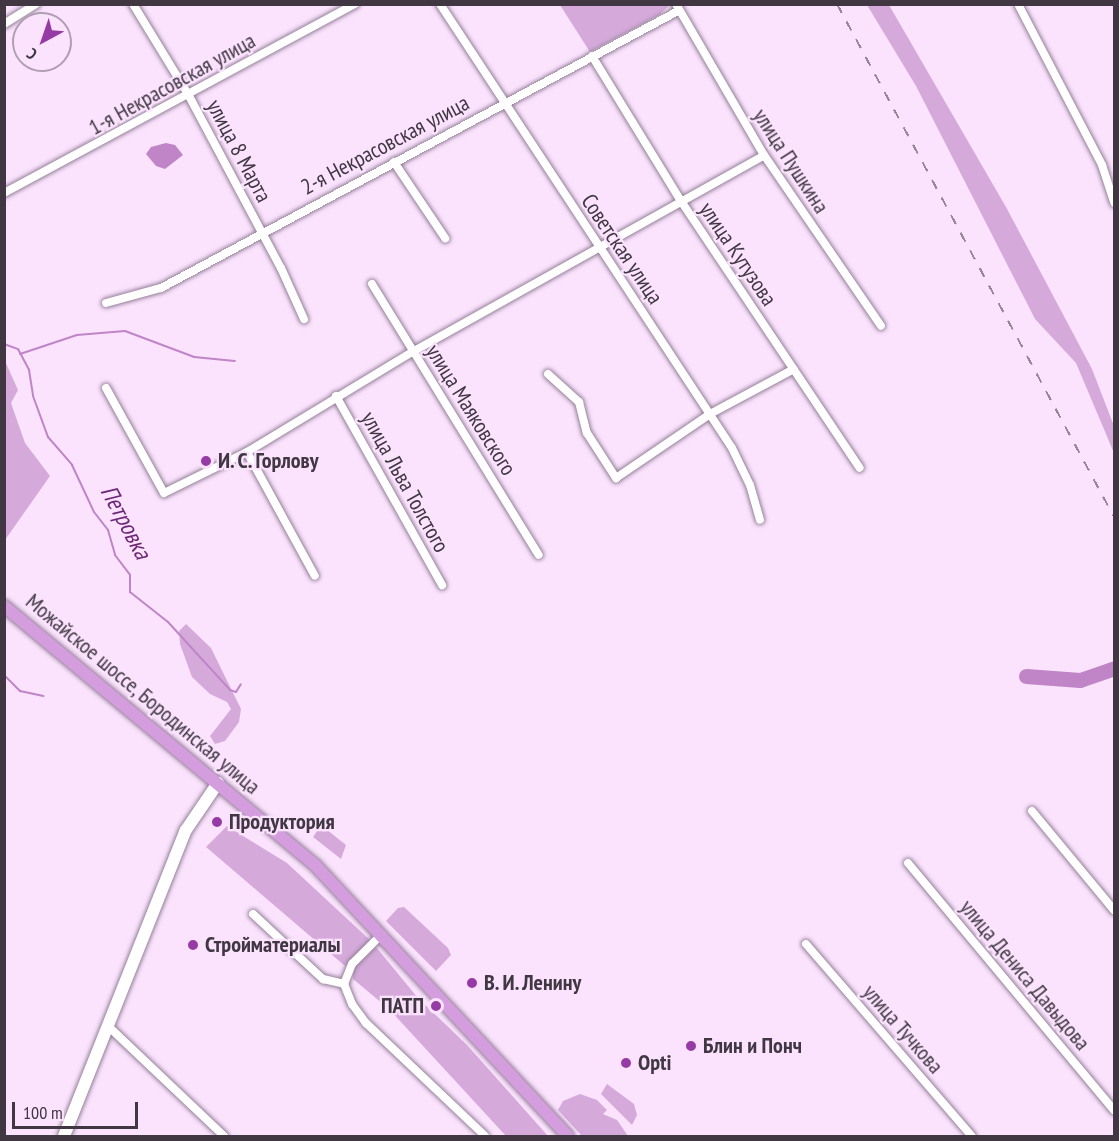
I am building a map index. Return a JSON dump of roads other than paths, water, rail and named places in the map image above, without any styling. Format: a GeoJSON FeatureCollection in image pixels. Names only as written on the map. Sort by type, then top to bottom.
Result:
{"type":"FeatureCollection","features":[{"type":"Feature","properties":{"kind":"main road","name":"Можайское шоссе, Бородинская улица"},"geometry":{"type":"LineString","coordinates":[[4,606],[316,866],[382,934],[568,1137]]}},
{"type":"Feature","properties":{"kind":"street"},"geometry":{"type":"LineString","coordinates":[[4,24],[36,4]]}},
{"type":"Feature","properties":{"kind":"street","name":"улица 8 Марта"},"geometry":{"type":"LineString","coordinates":[[133,4],[188,94],[304,319]]}},
{"type":"Feature","properties":{"kind":"street","name":"1-я Некрасовская улица"},"geometry":{"type":"LineString","coordinates":[[4,193],[355,4]]}},
{"type":"Feature","properties":{"kind":"street","name":"Советская улица"},"geometry":{"type":"LineString","coordinates":[[440,4],[710,414],[750,485],[759,520]]}},
{"type":"Feature","properties":{"kind":"street"},"geometry":{"type":"LineString","coordinates":[[1018,4],[1102,165],[1114,203]]}},
{"type":"Feature","properties":{"kind":"street","name":"2-я Некрасовская улица"},"geometry":{"type":"LineString","coordinates":[[106,303],[161,288],[677,8]]}},
{"type":"Feature","properties":{"kind":"street","name":"улица Пушкина"},"geometry":{"type":"LineString","coordinates":[[677,8],[764,155],[881,326]]}},
{"type":"Feature","properties":{"kind":"street","name":"улица Кутузова"},"geometry":{"type":"LineString","coordinates":[[592,56],[681,201],[860,468]]}},
{"type":"Feature","properties":{"kind":"street"},"geometry":{"type":"LineString","coordinates":[[106,388],[164,493],[247,452],[336,396],[414,351],[764,155]]}},
{"type":"Feature","properties":{"kind":"street"},"geometry":{"type":"LineString","coordinates":[[394,162],[445,238]]}},
{"type":"Feature","properties":{"kind":"street","name":"улица Маяковского"},"geometry":{"type":"LineString","coordinates":[[372,284],[540,555]]}},
{"type":"Feature","properties":{"kind":"street"},"geometry":{"type":"LineString","coordinates":[[548,374],[579,402],[586,433],[616,478],[710,414],[794,369]]}},
{"type":"Feature","properties":{"kind":"street","name":"улица Льва Толстого"},"geometry":{"type":"LineString","coordinates":[[336,396],[442,585]]}},
{"type":"Feature","properties":{"kind":"street"},"geometry":{"type":"LineString","coordinates":[[247,452],[315,576]]}},
{"type":"Feature","properties":{"kind":"street"},"geometry":{"type":"LineString","coordinates":[[64,1137],[186,830],[218,783]]}},
{"type":"Feature","properties":{"kind":"street"},"geometry":{"type":"LineString","coordinates":[[1032,811],[1114,910]]}},
{"type":"Feature","properties":{"kind":"street","name":"улица Дениса Давыдова"},"geometry":{"type":"LineString","coordinates":[[908,864],[1114,1110]]}},
{"type":"Feature","properties":{"kind":"street"},"geometry":{"type":"LineString","coordinates":[[253,914],[323,979],[344,984],[366,1023],[485,1137]]}},
{"type":"Feature","properties":{"kind":"street"},"geometry":{"type":"LineString","coordinates":[[344,984],[352,964],[382,934]]}},
{"type":"Feature","properties":{"kind":"street","name":"улица Тучкова"},"geometry":{"type":"LineString","coordinates":[[806,944],[972,1137]]}},
{"type":"Feature","properties":{"kind":"street"},"geometry":{"type":"LineString","coordinates":[[108,1026],[224,1137]]}},
{"type":"Feature","properties":{"kind":"waterway"},"geometry":{"type":"LineString","coordinates":[[20,354],[77,335],[125,331],[194,357],[235,361]]}},
{"type":"Feature","properties":{"kind":"waterway","name":"Петровка"},"geometry":{"type":"LineString","coordinates":[[4,344],[18,349],[29,370],[33,396],[48,437],[72,465],[94,512],[108,530],[115,555],[130,575],[130,592],[168,622],[230,690],[236,692],[241,684]]}},
{"type":"Feature","properties":{"kind":"waterway","name":"Петровка"},"geometry":{"type":"LineString","coordinates":[[1026,676],[1080,680],[1114,668]]}},
{"type":"Feature","properties":{"kind":"waterway"},"geometry":{"type":"LineString","coordinates":[[4,675],[20,691],[43,696]]}},
{"type":"Feature","properties":{"kind":"railway"},"geometry":{"type":"LineString","coordinates":[[837,4],[1114,517]]}},
{"type":"Feature","properties":{"kind":"place","name":"И. С. Горлову"},"geometry":{"type":"Point","coordinates":[206,461]}},
{"type":"Feature","properties":{"kind":"place","name":"Продуктория"},"geometry":{"type":"Point","coordinates":[217,822]}},
{"type":"Feature","properties":{"kind":"place","name":"Стройматериалы"},"geometry":{"type":"Point","coordinates":[193,945]}},
{"type":"Feature","properties":{"kind":"place","name":"В. И. Ленину"},"geometry":{"type":"Point","coordinates":[472,983]}},
{"type":"Feature","properties":{"kind":"place","name":"ПАТП"},"geometry":{"type":"Point","coordinates":[436,1006]}},
{"type":"Feature","properties":{"kind":"place","name":"Блин и Понч"},"geometry":{"type":"Point","coordinates":[691,1046]}},
{"type":"Feature","properties":{"kind":"place","name":"Opti"},"geometry":{"type":"Point","coordinates":[626,1063]}}]}
